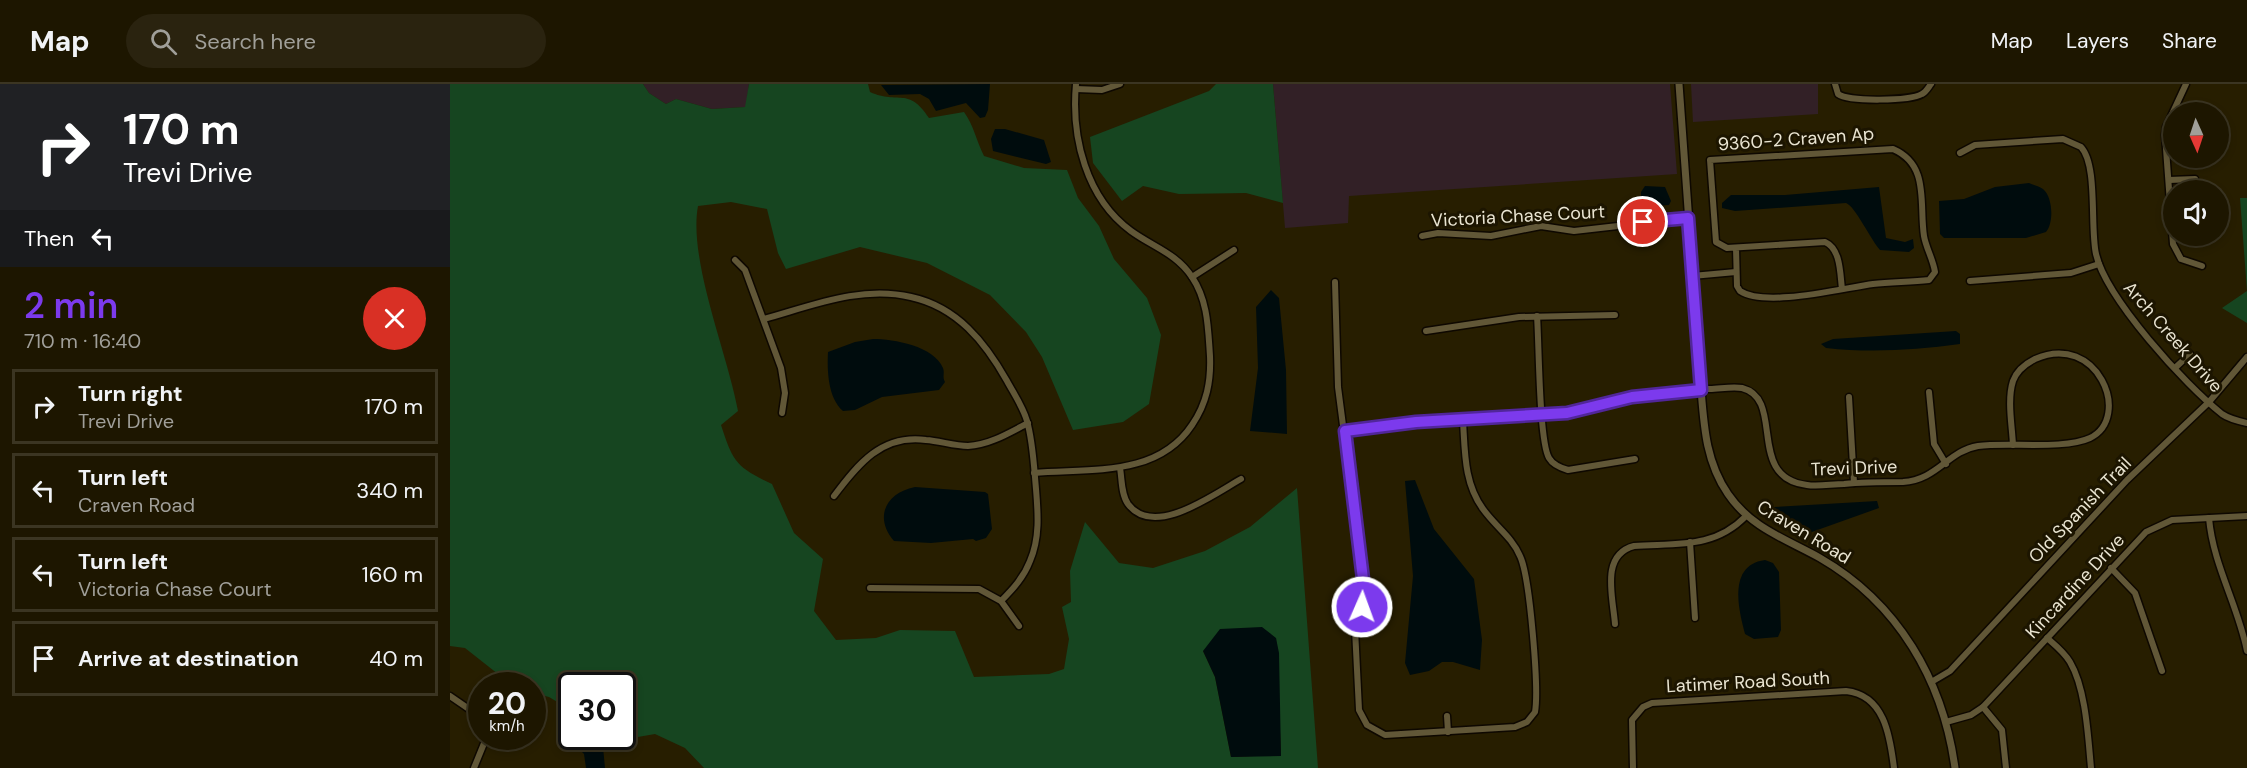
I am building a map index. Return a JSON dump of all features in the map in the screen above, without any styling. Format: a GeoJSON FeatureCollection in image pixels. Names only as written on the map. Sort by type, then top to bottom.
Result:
{"type":"FeatureCollection","features":[{"type":"Feature","properties":{"kind":"street"},"geometry":{"type":"LineString","coordinates":[[1034,473],[1120,468],[1141,463],[1172,447],[1186,434],[1198,417],[1209,389],[1210,367],[1206,310],[1192,277],[1166,250],[1134,233],[1108,208],[1088,173],[1078,141],[1076,87],[1102,90],[1120,84]]}},
{"type":"Feature","properties":{"kind":"street","name":"Craven Road"},"geometry":{"type":"LineString","coordinates":[[1679,84],[1701,390],[1705,434],[1711,463],[1728,494],[1746,516],[1770,533],[1841,571],[1871,595],[1895,620],[1915,648],[1933,681],[1946,722],[1955,768]]}},
{"type":"Feature","properties":{"kind":"street"},"geometry":{"type":"LineString","coordinates":[[1835,84],[1838,94],[1854,100],[1917,96],[1927,91],[1931,84]]}},
{"type":"Feature","properties":{"kind":"street"},"geometry":{"type":"LineString","coordinates":[[2186,84],[2166,127],[2169,180],[2195,179]]}},
{"type":"Feature","properties":{"kind":"street","name":"Arch Creek Drive"},"geometry":{"type":"LineString","coordinates":[[1960,153],[1975,145],[2063,140],[2081,147],[2089,165],[2094,240],[2099,264],[2112,292],[2175,368],[2209,402],[2223,415],[2247,423]]}},
{"type":"Feature","properties":{"kind":"street","name":"9360-2 Craven Ap"},"geometry":{"type":"LineString","coordinates":[[1736,248],[1721,246],[1714,235],[1710,160],[1893,149],[1908,158],[1918,172],[1924,236],[1934,264],[1933,276],[1929,280],[1842,289],[1799,297],[1751,295],[1740,291],[1736,273]]}},
{"type":"Feature","properties":{"kind":"street","name":"Victoria Chase Court"},"geometry":{"type":"LineString","coordinates":[[1422,236],[1438,233],[1491,236],[1541,226],[1574,231],[1688,218]]}},
{"type":"Feature","properties":{"kind":"street"},"geometry":{"type":"LineString","coordinates":[[1692,276],[1736,273],[1736,248],[1825,242],[1830,244],[1837,256],[1842,289]]}},
{"type":"Feature","properties":{"kind":"street"},"geometry":{"type":"LineString","coordinates":[[2176,246],[2181,259],[2202,266]]}},
{"type":"Feature","properties":{"kind":"street"},"geometry":{"type":"LineString","coordinates":[[1192,277],[1234,250]]}},
{"type":"Feature","properties":{"kind":"street"},"geometry":{"type":"LineString","coordinates":[[735,260],[745,270],[784,380],[782,413]]}},
{"type":"Feature","properties":{"kind":"street"},"geometry":{"type":"LineString","coordinates":[[1970,281],[2072,273],[2099,264]]}},
{"type":"Feature","properties":{"kind":"street"},"geometry":{"type":"LineString","coordinates":[[1335,282],[1336,361],[1363,579],[1362,607],[1355,629],[1359,710],[1362,719],[1373,731],[1394,735],[1515,727],[1527,722],[1536,705],[1526,570],[1514,545],[1475,496],[1466,465],[1463,421]]}},
{"type":"Feature","properties":{"kind":"street"},"geometry":{"type":"LineString","coordinates":[[764,319],[868,293],[891,293],[931,303],[964,323],[980,339],[1022,407],[1028,423],[1038,521],[1036,542],[1023,574],[1001,601]]}},
{"type":"Feature","properties":{"kind":"street"},"geometry":{"type":"LineString","coordinates":[[1426,331],[1537,316],[1616,315]]}},
{"type":"Feature","properties":{"kind":"street"},"geometry":{"type":"LineString","coordinates":[[1537,316],[1543,416],[1549,458],[1560,468],[1576,470],[1635,459]]}},
{"type":"Feature","properties":{"kind":"street","name":"Trevi Drive"},"geometry":{"type":"LineString","coordinates":[[1345,431],[1416,422],[1543,416],[1586,410],[1632,397],[1741,388],[1759,399],[1766,416],[1767,444],[1771,457],[1780,471],[1790,479],[1807,486],[1913,481],[1933,474],[1967,449],[2083,441],[2095,435],[2106,419],[2108,402],[2098,372],[2076,356],[2064,353],[2045,356],[2025,364],[2015,377],[2012,399],[2013,445]]}},
{"type":"Feature","properties":{"kind":"street"},"geometry":{"type":"LineString","coordinates":[[2175,368],[2190,354]]}},
{"type":"Feature","properties":{"kind":"street","name":"Old Spanish Trail"},"geometry":{"type":"LineString","coordinates":[[1933,681],[1950,671],[2127,480],[2209,402],[2247,357]]}},
{"type":"Feature","properties":{"kind":"street"},"geometry":{"type":"LineString","coordinates":[[1929,392],[1934,444],[1946,464]]}},
{"type":"Feature","properties":{"kind":"street"},"geometry":{"type":"LineString","coordinates":[[1849,397],[1854,483]]}},
{"type":"Feature","properties":{"kind":"street"},"geometry":{"type":"LineString","coordinates":[[834,496],[866,457],[896,441],[925,439],[957,445],[978,444],[1028,423]]}},
{"type":"Feature","properties":{"kind":"street"},"geometry":{"type":"LineString","coordinates":[[1120,468],[1127,503],[1145,517],[1156,519],[1202,501],[1241,479]]}},
{"type":"Feature","properties":{"kind":"street"},"geometry":{"type":"LineString","coordinates":[[1615,624],[1611,572],[1616,556],[1634,546],[1716,539],[1733,529],[1746,516]]}},
{"type":"Feature","properties":{"kind":"street","name":"Kincardine Drive"},"geometry":{"type":"LineString","coordinates":[[1946,722],[1971,715],[1983,707],[2111,568],[2153,527],[2172,520],[2247,516]]}},
{"type":"Feature","properties":{"kind":"street"},"geometry":{"type":"LineString","coordinates":[[2209,518],[2215,556],[2230,593],[2247,651]]}},
{"type":"Feature","properties":{"kind":"street"},"geometry":{"type":"LineString","coordinates":[[1690,542],[1695,618]]}},
{"type":"Feature","properties":{"kind":"street"},"geometry":{"type":"LineString","coordinates":[[2111,568],[2135,593],[2162,670]]}},
{"type":"Feature","properties":{"kind":"street"},"geometry":{"type":"LineString","coordinates":[[870,588],[965,587],[979,589],[1001,601],[1019,626]]}},
{"type":"Feature","properties":{"kind":"street"},"geometry":{"type":"LineString","coordinates":[[2047,638],[2064,654],[2074,672],[2086,724],[2091,768]]}},
{"type":"Feature","properties":{"kind":"street","name":"Latimer Road South"},"geometry":{"type":"LineString","coordinates":[[1633,768],[1630,728],[1637,712],[1652,703],[1846,691],[1863,695],[1881,712],[1894,768]]}},
{"type":"Feature","properties":{"kind":"street"},"geometry":{"type":"LineString","coordinates":[[450,696],[468,708]]}},
{"type":"Feature","properties":{"kind":"street"},"geometry":{"type":"LineString","coordinates":[[1983,707],[2002,730],[2006,768]]}},
{"type":"Feature","properties":{"kind":"street"},"geometry":{"type":"LineString","coordinates":[[1447,716],[1448,732]]}},
{"type":"Feature","properties":{"kind":"street"},"geometry":{"type":"LineString","coordinates":[[474,768],[481,750]]}},
{"type":"Feature","properties":{"kind":"shaded area"},"geometry":{"type":"Polygon","coordinates":[[[643,84],[749,84],[746,107],[712,109],[676,99],[666,104],[649,93],[643,84]]]}},
{"type":"Feature","properties":{"kind":"shaded area"},"geometry":{"type":"Polygon","coordinates":[[[990,84],[988,110],[985,117],[980,118],[966,103],[936,111],[929,99],[920,94],[889,95],[881,85],[990,84]]]}},
{"type":"Feature","properties":{"kind":"shaded area"},"geometry":{"type":"Polygon","coordinates":[[[1273,84],[1670,84],[1677,174],[1349,196],[1348,223],[1285,228],[1273,84]]]}},
{"type":"Feature","properties":{"kind":"shaded area"},"geometry":{"type":"Polygon","coordinates":[[[1691,84],[1818,84],[1818,114],[1693,122],[1691,84]]]}},
{"type":"Feature","properties":{"kind":"shaded area"},"geometry":{"type":"Polygon","coordinates":[[[995,129],[1005,129],[1044,140],[1051,162],[1046,164],[993,151],[991,139],[995,129]]]}},
{"type":"Feature","properties":{"kind":"shaded area"},"geometry":{"type":"Polygon","coordinates":[[[2029,183],[2043,189],[2049,198],[2051,217],[2046,232],[2026,238],[1944,238],[1940,234],[1939,201],[1964,199],[1995,187],[2029,183]]]}},
{"type":"Feature","properties":{"kind":"shaded area"},"geometry":{"type":"Polygon","coordinates":[[[1645,186],[1665,187],[1671,201],[1669,205],[1641,207],[1641,192],[1645,186]]]}},
{"type":"Feature","properties":{"kind":"shaded area"},"geometry":{"type":"Polygon","coordinates":[[[1879,187],[1886,238],[1905,242],[1913,239],[1914,248],[1909,252],[1880,250],[1854,210],[1846,203],[1735,211],[1722,208],[1722,203],[1731,195],[1785,195],[1879,187]]]}},
{"type":"Feature","properties":{"kind":"shaded area"},"geometry":{"type":"Polygon","coordinates":[[[1271,290],[1279,298],[1286,370],[1287,434],[1250,431],[1258,368],[1256,307],[1271,290]]]}},
{"type":"Feature","properties":{"kind":"shaded area"},"geometry":{"type":"Polygon","coordinates":[[[1956,331],[1960,334],[1960,344],[1926,348],[1860,350],[1826,348],[1821,344],[1833,339],[1956,331]]]}},
{"type":"Feature","properties":{"kind":"shaded area"},"geometry":{"type":"Polygon","coordinates":[[[873,339],[902,342],[931,354],[943,368],[945,382],[939,390],[882,397],[855,410],[843,411],[831,392],[828,352],[855,342],[873,339]]]}},
{"type":"Feature","properties":{"kind":"shaded area"},"geometry":{"type":"Polygon","coordinates":[[[1415,480],[1434,529],[1474,579],[1482,640],[1480,670],[1453,662],[1442,662],[1429,671],[1410,675],[1405,663],[1413,576],[1405,481],[1415,480]]]}},
{"type":"Feature","properties":{"kind":"shaded area"},"geometry":{"type":"Polygon","coordinates":[[[915,487],[985,492],[988,494],[992,529],[986,538],[976,541],[973,539],[931,543],[894,541],[885,524],[886,508],[896,495],[915,487]]]}},
{"type":"Feature","properties":{"kind":"shaded area"},"geometry":{"type":"Polygon","coordinates":[[[1877,501],[1879,508],[1809,533],[1773,514],[1774,507],[1877,501]]]}},
{"type":"Feature","properties":{"kind":"shaded area"},"geometry":{"type":"Polygon","coordinates":[[[1765,560],[1773,563],[1779,572],[1781,630],[1778,637],[1754,639],[1745,634],[1738,600],[1739,589],[1745,570],[1765,560]]]}},
{"type":"Feature","properties":{"kind":"shaded area"},"geometry":{"type":"Polygon","coordinates":[[[1262,627],[1276,638],[1279,653],[1281,756],[1231,757],[1215,677],[1203,651],[1220,629],[1262,627]]]}},
{"type":"Feature","properties":{"kind":"shaded area"},"geometry":{"type":"Polygon","coordinates":[[[580,750],[603,750],[605,768],[586,768],[584,754],[580,750]]]}},
{"type":"Feature","properties":{"kind":"green space"},"geometry":{"type":"Polygon","coordinates":[[[450,84],[643,84],[649,93],[666,104],[676,99],[712,109],[745,107],[749,84],[868,84],[870,92],[880,96],[909,99],[915,102],[929,118],[964,112],[984,156],[1024,168],[1067,170],[1078,198],[1099,226],[1114,259],[1147,298],[1161,335],[1149,404],[1123,422],[1073,430],[1042,357],[1026,332],[990,295],[927,263],[860,247],[786,269],[778,253],[767,209],[731,202],[698,206],[696,228],[704,280],[738,411],[721,425],[729,447],[738,462],[743,468],[772,484],[794,533],[823,559],[814,611],[836,640],[876,638],[900,630],[955,631],[974,677],[1049,674],[1064,669],[1069,639],[1062,607],[1071,602],[1070,571],[1085,522],[1119,563],[1153,568],[1205,551],[1250,527],[1297,488],[1318,768],[704,768],[685,748],[655,734],[636,737],[636,672],[558,672],[558,702],[546,696],[546,672],[495,672],[465,648],[450,646],[450,84]],[[1276,638],[1203,651],[1215,677],[1231,757],[1281,755],[1276,638]]]}},
{"type":"Feature","properties":{"kind":"green space"},"geometry":{"type":"Polygon","coordinates":[[[1216,84],[1273,84],[1283,203],[1246,193],[1179,194],[1143,186],[1122,201],[1093,163],[1090,137],[1209,91],[1216,84]]]}},
{"type":"Feature","properties":{"kind":"green space"},"geometry":{"type":"Polygon","coordinates":[[[2240,198],[2247,198],[2247,291],[2240,198]]]}},
{"type":"Feature","properties":{"kind":"green space"},"geometry":{"type":"Polygon","coordinates":[[[2247,291],[2247,323],[2222,308],[2247,291]]]}},
{"type":"Feature","properties":{"kind":"route"},"geometry":{"type":"LineString","coordinates":[[1362,607],[1363,579],[1345,431],[1416,422],[1543,416],[1586,410],[1632,397],[1701,390],[1688,218],[1643,222]]}}]}
